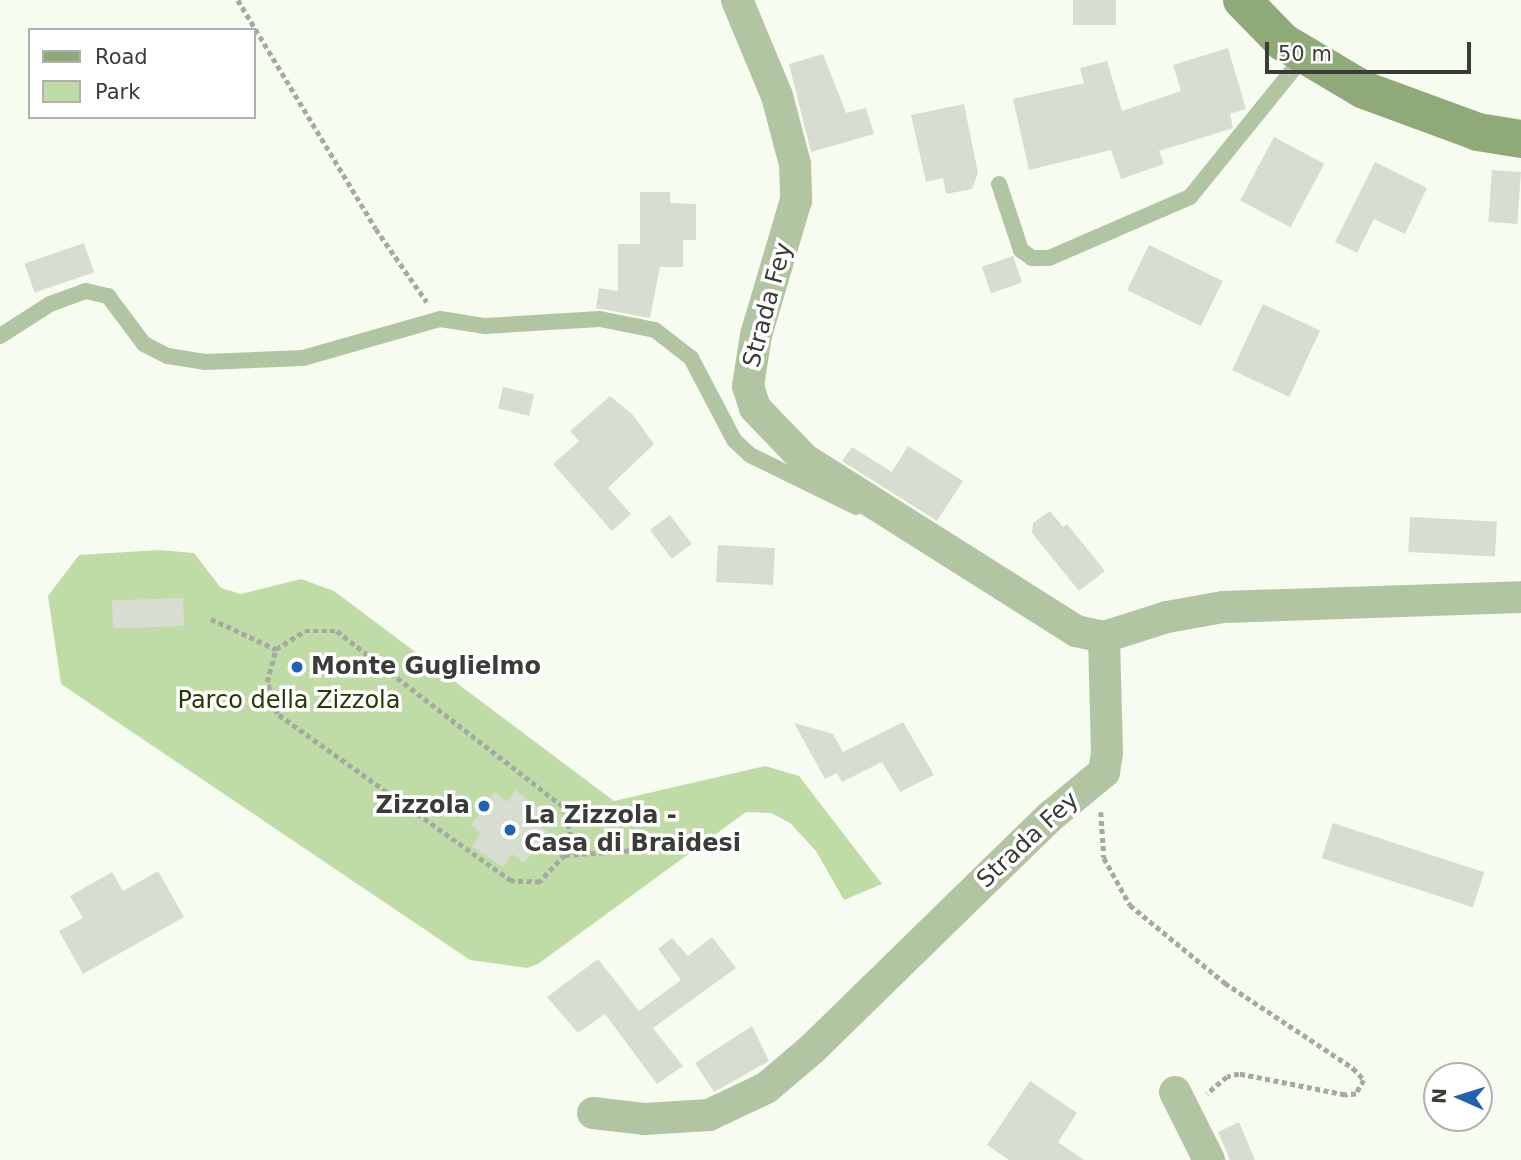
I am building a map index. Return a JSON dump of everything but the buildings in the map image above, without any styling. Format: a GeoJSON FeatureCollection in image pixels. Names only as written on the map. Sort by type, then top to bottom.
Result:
{"type":"FeatureCollection","features":[{"type":"Feature","properties":{"kind":"main road"},"geometry":{"type":"LineString","coordinates":[[1242,0],[1283,42],[1364,90],[1478,132],[1521,139]]}},
{"type":"Feature","properties":{"kind":"street","name":"Strada Fey"},"geometry":{"type":"LineString","coordinates":[[737,0],[777,96],[795,164],[796,188],[749,362],[748,386],[755,408],[804,459],[1076,631],[1104,637]]}},
{"type":"Feature","properties":{"kind":"street"},"geometry":{"type":"LineString","coordinates":[[1104,772],[1107,753],[1104,637],[1167,617],[1223,607],[1521,597]]}},
{"type":"Feature","properties":{"kind":"street","name":"Strada Fey"},"geometry":{"type":"LineString","coordinates":[[593,1114],[644,1119],[709,1115],[766,1088],[859,1004],[1051,816],[1104,772]]}},
{"type":"Feature","properties":{"kind":"street"},"geometry":{"type":"LineString","coordinates":[[1175,1092],[1195,1127],[1209,1160]]}},
{"type":"Feature","properties":{"kind":"lane"},"geometry":{"type":"LineString","coordinates":[[999,184],[1021,250],[1032,258],[1062,253],[1190,197],[1305,55]]}},
{"type":"Feature","properties":{"kind":"lane"},"geometry":{"type":"LineString","coordinates":[[0,335],[50,304],[86,291],[108,296],[144,344],[168,356],[205,362],[303,358],[440,319],[485,326],[600,319],[656,330],[691,358],[734,440],[750,455],[881,518],[905,521]]}},
{"type":"Feature","properties":{"kind":"path"},"geometry":{"type":"LineString","coordinates":[[238,0],[255,28]]}},
{"type":"Feature","properties":{"kind":"path"},"geometry":{"type":"LineString","coordinates":[[256,30],[376,229],[440,319]]}},
{"type":"Feature","properties":{"kind":"path"},"geometry":{"type":"LineString","coordinates":[[211,619],[276,649]]}},
{"type":"Feature","properties":{"kind":"path"},"geometry":{"type":"LineString","coordinates":[[305,631],[337,631],[564,807],[571,837],[565,855],[540,882],[511,881],[277,714],[267,682],[276,649],[305,631]]}},
{"type":"Feature","properties":{"kind":"path"},"geometry":{"type":"LineString","coordinates":[[1104,772],[1100,832],[1104,858],[1130,905],[1225,984],[1353,1068],[1364,1080],[1356,1094],[1345,1095],[1256,1074],[1227,1077],[1204,1098],[1195,1127]]}},
{"type":"Feature","properties":{"kind":"path"},"geometry":{"type":"LineString","coordinates":[[565,855],[663,848]]}},
{"type":"Feature","properties":{"kind":"green space","name":"Parco della Zizzola"},"geometry":{"type":"Polygon","coordinates":[[[159,550],[194,553],[221,588],[241,594],[301,579],[334,591],[614,801],[765,766],[799,776],[882,884],[844,900],[816,851],[790,823],[771,813],[746,812],[538,964],[527,968],[470,960],[61,684],[48,596],[79,555],[159,550]]]}},
{"type":"Feature","properties":{"kind":"place","name":"Monte Guglielmo"},"geometry":{"type":"Point","coordinates":[297,667]}},
{"type":"Feature","properties":{"kind":"place","name":"Zizzola"},"geometry":{"type":"Point","coordinates":[484,806]}},
{"type":"Feature","properties":{"kind":"place","name":"La Zizzola - Casa di Braidesi"},"geometry":{"type":"Point","coordinates":[510,830]}}]}
